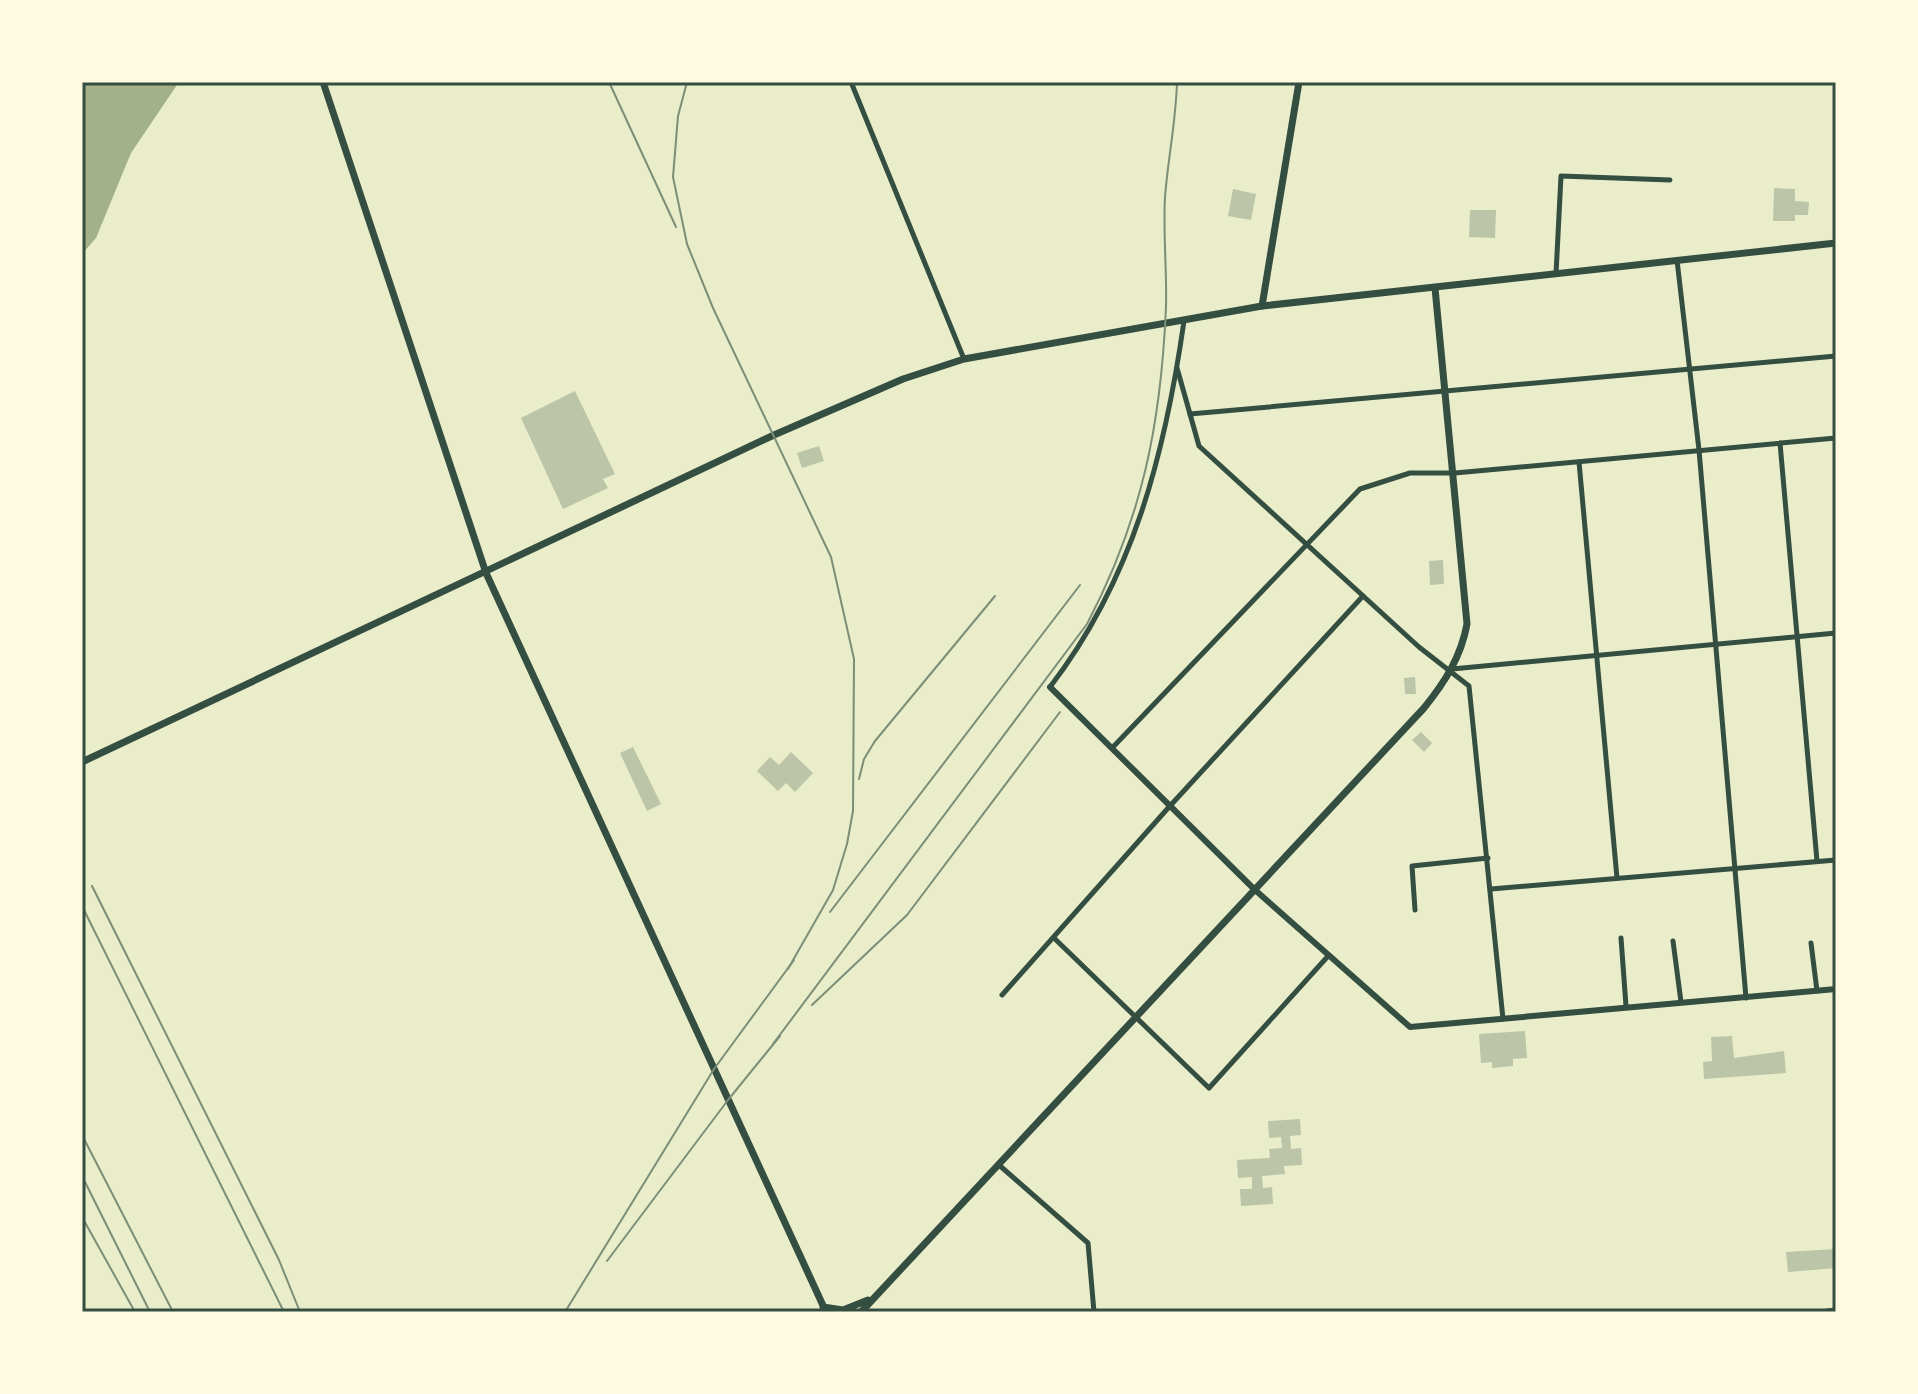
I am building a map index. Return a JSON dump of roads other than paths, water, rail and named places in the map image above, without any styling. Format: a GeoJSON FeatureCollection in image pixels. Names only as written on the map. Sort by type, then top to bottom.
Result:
{"type":"FeatureCollection","features":[{"type":"Feature","properties":{"kind":"main road"},"geometry":{"type":"LineString","coordinates":[[323,82],[486,573],[824,1309],[843,1310],[873,1297]]}},
{"type":"Feature","properties":{"kind":"main road"},"geometry":{"type":"LineString","coordinates":[[1262,306],[1299,82]]}},
{"type":"Feature","properties":{"kind":"main road"},"geometry":{"type":"LineString","coordinates":[[82,762],[774,435],[903,379],[964,359],[1262,306],[1836,243]]}},
{"type":"Feature","properties":{"kind":"main road"},"geometry":{"type":"LineString","coordinates":[[861,1312],[1424,708],[1452,669],[1463,645],[1467,624],[1435,288]]}},
{"type":"Feature","properties":{"kind":"main road"},"geometry":{"type":"LineString","coordinates":[[1827,1312],[1836,1311]]}},
{"type":"Feature","properties":{"kind":"street"},"geometry":{"type":"LineString","coordinates":[[851,82],[964,359]]}},
{"type":"Feature","properties":{"kind":"street"},"geometry":{"type":"LineString","coordinates":[[1556,274],[1561,176],[1670,180]]}},
{"type":"Feature","properties":{"kind":"street"},"geometry":{"type":"LineString","coordinates":[[1676,259],[1699,450],[1746,998]]}},
{"type":"Feature","properties":{"kind":"street"},"geometry":{"type":"LineString","coordinates":[[1184,321],[1160,457],[1118,577],[1093,626],[1050,687],[1254,889],[1410,1027],[1836,989]]}},
{"type":"Feature","properties":{"kind":"street"},"geometry":{"type":"LineString","coordinates":[[1190,414],[1836,356]]}},
{"type":"Feature","properties":{"kind":"street"},"geometry":{"type":"LineString","coordinates":[[1177,368],[1199,446],[1419,647],[1452,669],[1469,686],[1503,1019]]}},
{"type":"Feature","properties":{"kind":"street"},"geometry":{"type":"LineString","coordinates":[[1113,747],[1306,542],[1360,489],[1374,482],[1410,473],[1455,473],[1836,438]]}},
{"type":"Feature","properties":{"kind":"street"},"geometry":{"type":"LineString","coordinates":[[1780,443],[1817,861]]}},
{"type":"Feature","properties":{"kind":"street"},"geometry":{"type":"LineString","coordinates":[[1579,462],[1617,878]]}},
{"type":"Feature","properties":{"kind":"street"},"geometry":{"type":"LineString","coordinates":[[1002,995],[1363,596]]}},
{"type":"Feature","properties":{"kind":"street"},"geometry":{"type":"LineString","coordinates":[[1452,669],[1836,633]]}},
{"type":"Feature","properties":{"kind":"street"},"geometry":{"type":"LineString","coordinates":[[1415,910],[1412,866],[1488,858]]}},
{"type":"Feature","properties":{"kind":"street"},"geometry":{"type":"LineString","coordinates":[[1491,889],[1836,860]]}},
{"type":"Feature","properties":{"kind":"street"},"geometry":{"type":"LineString","coordinates":[[1054,938],[1209,1088],[1329,955]]}},
{"type":"Feature","properties":{"kind":"street"},"geometry":{"type":"LineString","coordinates":[[1621,938],[1626,1006]]}},
{"type":"Feature","properties":{"kind":"street"},"geometry":{"type":"LineString","coordinates":[[1673,941],[1681,1002]]}},
{"type":"Feature","properties":{"kind":"street"},"geometry":{"type":"LineString","coordinates":[[1811,943],[1817,991]]}},
{"type":"Feature","properties":{"kind":"street"},"geometry":{"type":"LineString","coordinates":[[999,1165],[1088,1243],[1094,1312]]}},
{"type":"Feature","properties":{"kind":"railway"},"geometry":{"type":"LineString","coordinates":[[609,82],[676,227]]}},
{"type":"Feature","properties":{"kind":"railway"},"geometry":{"type":"LineString","coordinates":[[687,82],[678,116],[673,177],[687,244],[713,308],[831,557],[854,659],[853,811],[847,844],[833,890],[788,969]]}},
{"type":"Feature","properties":{"kind":"railway"},"geometry":{"type":"LineString","coordinates":[[773,1044],[1087,624],[1122,547],[1145,470],[1159,392],[1166,307],[1165,197],[1177,82]]}},
{"type":"Feature","properties":{"kind":"railway"},"geometry":{"type":"LineString","coordinates":[[830,912],[1080,585]]}},
{"type":"Feature","properties":{"kind":"railway"},"geometry":{"type":"LineString","coordinates":[[859,779],[864,759],[875,741],[995,596]]}},
{"type":"Feature","properties":{"kind":"railway"},"geometry":{"type":"LineString","coordinates":[[812,1005],[907,915],[1060,712]]}},
{"type":"Feature","properties":{"kind":"railway"},"geometry":{"type":"LineString","coordinates":[[92,886],[279,1260],[300,1312]]}},
{"type":"Feature","properties":{"kind":"railway"},"geometry":{"type":"LineString","coordinates":[[82,906],[284,1312]]}},
{"type":"Feature","properties":{"kind":"railway"},"geometry":{"type":"LineString","coordinates":[[565,1312],[714,1069],[794,960]]}},
{"type":"Feature","properties":{"kind":"railway"},"geometry":{"type":"LineString","coordinates":[[607,1261],[780,1036]]}},
{"type":"Feature","properties":{"kind":"railway"},"geometry":{"type":"LineString","coordinates":[[82,1135],[173,1312]]}},
{"type":"Feature","properties":{"kind":"railway"},"geometry":{"type":"LineString","coordinates":[[82,1176],[150,1312]]}},
{"type":"Feature","properties":{"kind":"railway"},"geometry":{"type":"LineString","coordinates":[[82,1217],[135,1312]]}}]}
